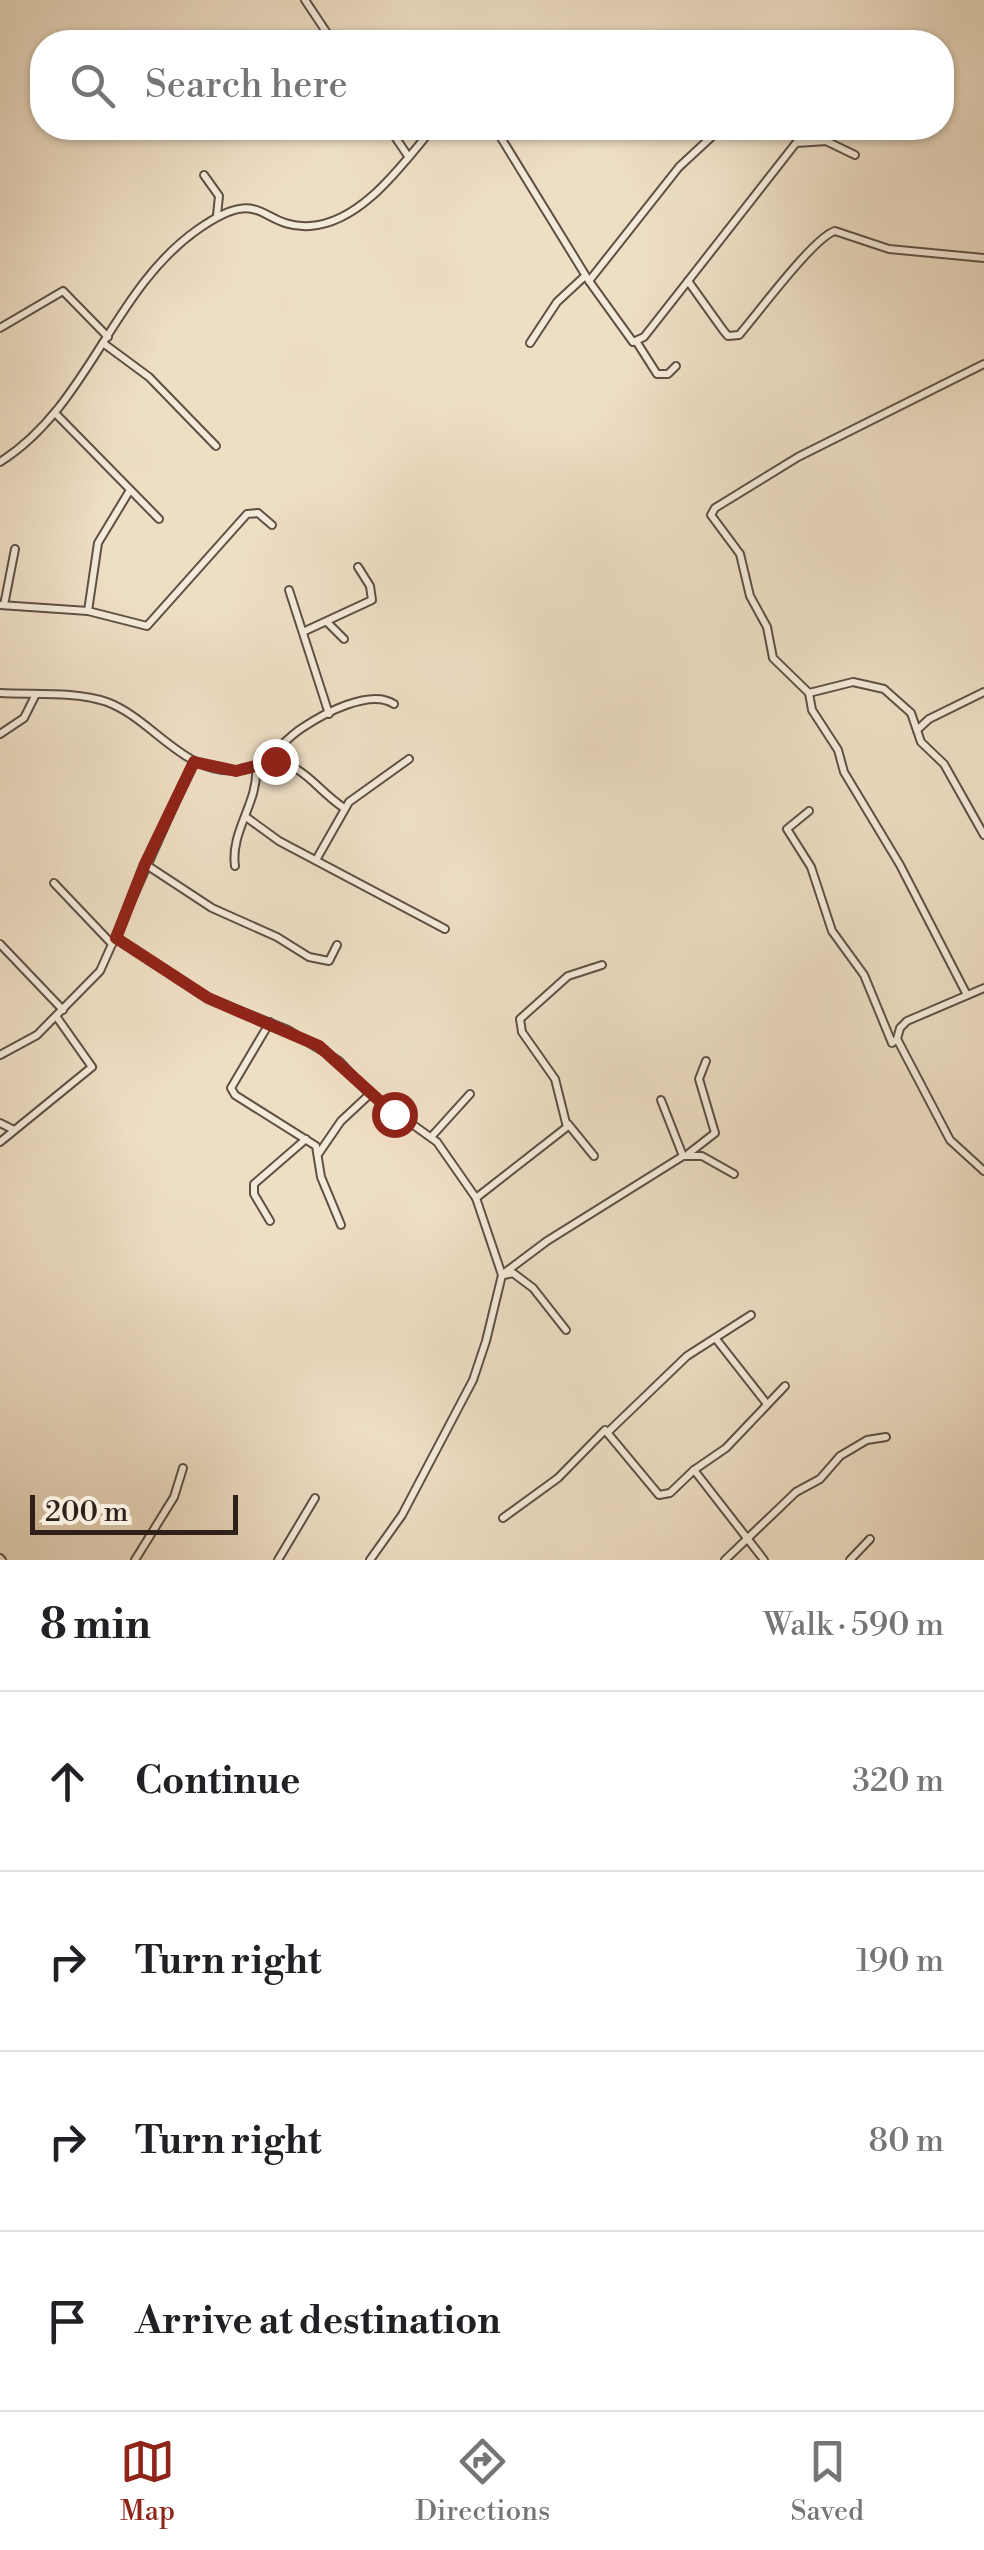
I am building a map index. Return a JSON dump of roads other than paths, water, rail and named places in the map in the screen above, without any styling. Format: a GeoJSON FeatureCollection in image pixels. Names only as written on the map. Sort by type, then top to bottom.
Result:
{"type":"FeatureCollection","features":[{"type":"Feature","properties":{"kind":"street"},"geometry":{"type":"LineString","coordinates":[[305,0],[325,30]]}},
{"type":"Feature","properties":{"kind":"street"},"geometry":{"type":"LineString","coordinates":[[397,140],[408,156]]}},
{"type":"Feature","properties":{"kind":"street"},"geometry":{"type":"LineString","coordinates":[[0,462],[56,414],[169,252],[217,216],[254,207],[299,226],[331,222],[366,199],[422,140]]}},
{"type":"Feature","properties":{"kind":"street"},"geometry":{"type":"LineString","coordinates":[[502,140],[628,338],[636,341],[657,374],[668,374],[676,366]]}},
{"type":"Feature","properties":{"kind":"street"},"geometry":{"type":"LineString","coordinates":[[530,343],[554,306],[587,278],[680,167],[708,140]]}},
{"type":"Feature","properties":{"kind":"street"},"geometry":{"type":"LineString","coordinates":[[636,341],[688,282],[796,142],[826,142],[855,155]]}},
{"type":"Feature","properties":{"kind":"street"},"geometry":{"type":"LineString","coordinates":[[204,176],[219,196],[217,216]]}},
{"type":"Feature","properties":{"kind":"street"},"geometry":{"type":"LineString","coordinates":[[688,282],[723,330],[734,337],[796,272],[814,243],[835,231],[889,249],[984,258]]}},
{"type":"Feature","properties":{"kind":"street"},"geometry":{"type":"LineString","coordinates":[[0,328],[63,291],[105,340],[149,377],[216,446]]}},
{"type":"Feature","properties":{"kind":"street"},"geometry":{"type":"LineString","coordinates":[[968,995],[900,865],[848,779],[838,750],[812,710],[809,692],[773,658],[767,627],[752,600],[740,554],[725,528],[712,519],[712,512],[798,457],[984,364]]}},
{"type":"Feature","properties":{"kind":"street"},"geometry":{"type":"LineString","coordinates":[[56,414],[158,519]]}},
{"type":"Feature","properties":{"kind":"street"},"geometry":{"type":"LineString","coordinates":[[88,611],[98,543],[130,490]]}},
{"type":"Feature","properties":{"kind":"street"},"geometry":{"type":"LineString","coordinates":[[15,549],[2,605],[88,611],[146,626],[246,514],[258,514],[272,524]]}},
{"type":"Feature","properties":{"kind":"street"},"geometry":{"type":"LineString","coordinates":[[305,632],[372,600],[370,586],[358,567]]}},
{"type":"Feature","properties":{"kind":"street"},"geometry":{"type":"LineString","coordinates":[[289,590],[329,714]]}},
{"type":"Feature","properties":{"kind":"street"},"geometry":{"type":"LineString","coordinates":[[328,622],[344,639]]}},
{"type":"Feature","properties":{"kind":"street"},"geometry":{"type":"LineString","coordinates":[[809,692],[853,682],[881,686],[912,713],[926,749],[947,769],[964,806],[984,835]]}},
{"type":"Feature","properties":{"kind":"street"},"geometry":{"type":"LineString","coordinates":[[0,692],[108,702],[194,762],[220,771],[256,766],[301,728],[329,714],[371,699],[394,704]]}},
{"type":"Feature","properties":{"kind":"street"},"geometry":{"type":"LineString","coordinates":[[916,730],[928,718],[984,692]]}},
{"type":"Feature","properties":{"kind":"street"},"geometry":{"type":"LineString","coordinates":[[0,734],[24,718],[35,696]]}},
{"type":"Feature","properties":{"kind":"street"},"geometry":{"type":"LineString","coordinates":[[316,860],[344,808],[358,792],[409,758]]}},
{"type":"Feature","properties":{"kind":"street"},"geometry":{"type":"LineString","coordinates":[[266,760],[302,768],[319,790],[344,808]]}},
{"type":"Feature","properties":{"kind":"street"},"geometry":{"type":"LineString","coordinates":[[0,1055],[34,1037],[100,970],[194,762]]}},
{"type":"Feature","properties":{"kind":"street"},"geometry":{"type":"LineString","coordinates":[[235,866],[235,843],[246,817],[256,766]]}},
{"type":"Feature","properties":{"kind":"street"},"geometry":{"type":"LineString","coordinates":[[809,811],[786,829],[810,867],[832,930],[864,974],[886,1034],[892,1043],[898,1040]]}},
{"type":"Feature","properties":{"kind":"street"},"geometry":{"type":"LineString","coordinates":[[246,817],[316,860],[446,929]]}},
{"type":"Feature","properties":{"kind":"street"},"geometry":{"type":"LineString","coordinates":[[145,864],[212,908],[277,937],[309,958],[329,961],[336,945]]}},
{"type":"Feature","properties":{"kind":"street"},"geometry":{"type":"LineString","coordinates":[[54,883],[114,941],[208,998],[270,1022],[340,1061],[370,1094],[432,1136],[476,1198],[502,1275],[473,1380],[402,1515],[370,1560]]}},
{"type":"Feature","properties":{"kind":"street"},"geometry":{"type":"LineString","coordinates":[[0,944],[59,1013],[92,1067],[0,1142]]}},
{"type":"Feature","properties":{"kind":"street"},"geometry":{"type":"LineString","coordinates":[[476,1198],[568,1127],[555,1079],[522,1032],[520,1020],[568,976],[602,966]]}},
{"type":"Feature","properties":{"kind":"street"},"geometry":{"type":"LineString","coordinates":[[984,988],[907,1021],[900,1028],[898,1040],[950,1140],[984,1171]]}},
{"type":"Feature","properties":{"kind":"street"},"geometry":{"type":"LineString","coordinates":[[270,1022],[231,1088],[318,1149],[322,1177],[341,1226]]}},
{"type":"Feature","properties":{"kind":"street"},"geometry":{"type":"LineString","coordinates":[[502,1275],[546,1241],[685,1156],[715,1133],[698,1079],[706,1061]]}},
{"type":"Feature","properties":{"kind":"street"},"geometry":{"type":"LineString","coordinates":[[318,1149],[370,1094]]}},
{"type":"Feature","properties":{"kind":"street"},"geometry":{"type":"LineString","coordinates":[[432,1136],[470,1094]]}},
{"type":"Feature","properties":{"kind":"street"},"geometry":{"type":"LineString","coordinates":[[661,1100],[685,1156]]}},
{"type":"Feature","properties":{"kind":"street"},"geometry":{"type":"LineString","coordinates":[[564,1120],[594,1156]]}},
{"type":"Feature","properties":{"kind":"street"},"geometry":{"type":"LineString","coordinates":[[0,1123],[14,1130]]}},
{"type":"Feature","properties":{"kind":"street"},"geometry":{"type":"LineString","coordinates":[[270,1221],[254,1194],[254,1184],[306,1139]]}},
{"type":"Feature","properties":{"kind":"street"},"geometry":{"type":"LineString","coordinates":[[685,1156],[713,1160],[734,1174]]}},
{"type":"Feature","properties":{"kind":"street"},"geometry":{"type":"LineString","coordinates":[[502,1275],[513,1273],[532,1288],[566,1330]]}},
{"type":"Feature","properties":{"kind":"street"},"geometry":{"type":"LineString","coordinates":[[504,1518],[558,1478],[594,1437],[608,1431],[672,1368],[752,1315]]}},
{"type":"Feature","properties":{"kind":"street"},"geometry":{"type":"LineString","coordinates":[[716,1338],[767,1404]]}},
{"type":"Feature","properties":{"kind":"street"},"geometry":{"type":"LineString","coordinates":[[608,1431],[659,1495],[670,1493],[726,1448],[785,1386]]}},
{"type":"Feature","properties":{"kind":"street"},"geometry":{"type":"LineString","coordinates":[[725,1560],[840,1456],[867,1440],[886,1437]]}},
{"type":"Feature","properties":{"kind":"street"},"geometry":{"type":"LineString","coordinates":[[135,1560],[174,1497],[183,1468]]}},
{"type":"Feature","properties":{"kind":"street"},"geometry":{"type":"LineString","coordinates":[[694,1470],[764,1560]]}},
{"type":"Feature","properties":{"kind":"street"},"geometry":{"type":"LineString","coordinates":[[278,1560],[315,1498]]}},
{"type":"Feature","properties":{"kind":"street"},"geometry":{"type":"LineString","coordinates":[[850,1560],[870,1539]]}}]}
